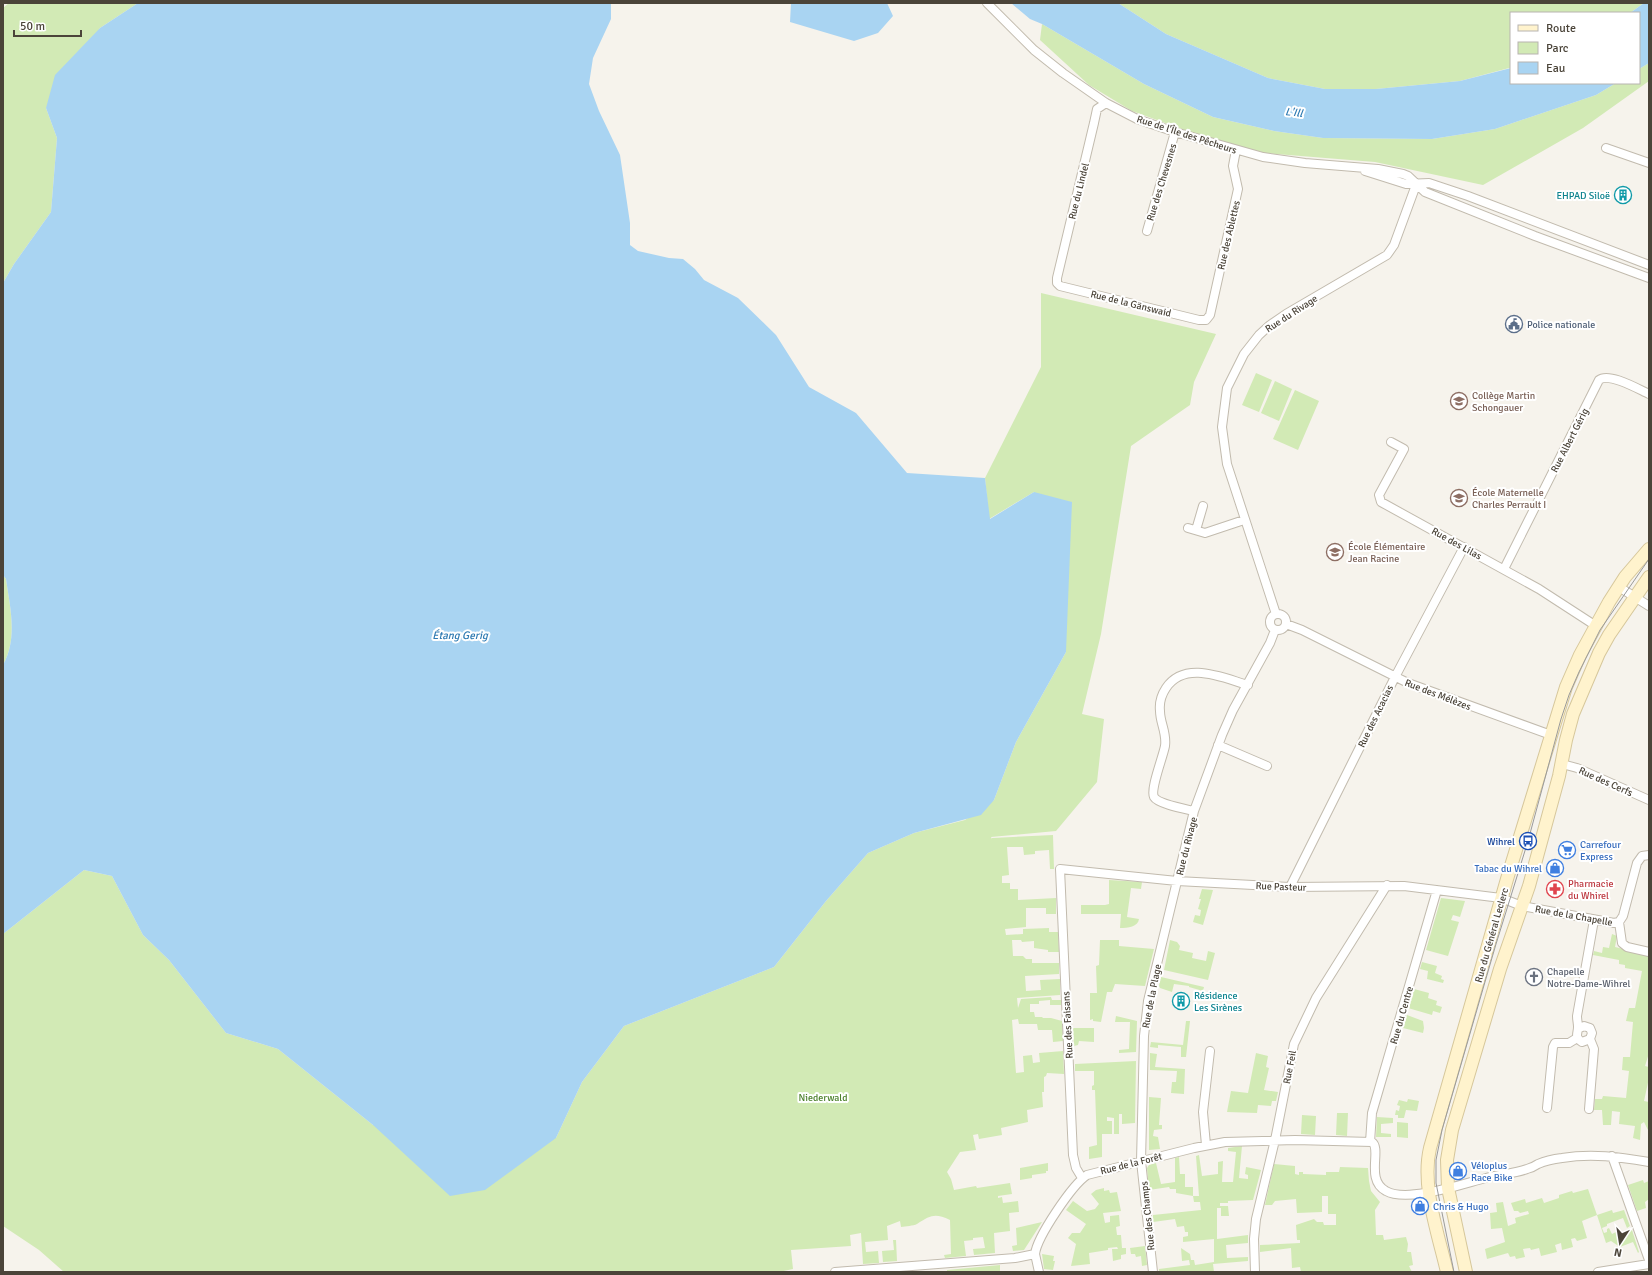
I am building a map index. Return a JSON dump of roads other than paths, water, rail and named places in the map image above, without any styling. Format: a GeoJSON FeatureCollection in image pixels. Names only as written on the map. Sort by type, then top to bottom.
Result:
{"type":"FeatureCollection","features":[{"type":"Feature","properties":{"kind":"main road","name":"Rue du Général Leclerc"},"geometry":{"type":"LineString","coordinates":[[1447,1272],[1429,1192],[1427,1176],[1429,1153],[1501,898],[1566,687],[1596,626],[1619,587],[1649,549]]}},
{"type":"Feature","properties":{"kind":"main road","name":"Rue du Général Leclerc"},"geometry":{"type":"LineString","coordinates":[[1466,1272],[1448,1188],[1447,1160],[1452,1130],[1488,1008],[1529,886],[1562,764],[1573,714],[1590,671],[1609,635],[1649,577]]}},
{"type":"Feature","properties":{"kind":"street","name":"Rue de l'Île des Pêcheurs"},"geometry":{"type":"LineString","coordinates":[[987,3],[1034,50],[1069,78],[1106,103],[1137,119],[1236,150],[1280,160],[1378,169],[1403,174],[1408,176],[1425,192],[1535,236],[1648,276]]}},
{"type":"Feature","properties":{"kind":"street","name":"Rue du Lindel"},"geometry":{"type":"LineString","coordinates":[[1057,283],[1057,275],[1098,109],[1106,103]]}},
{"type":"Feature","properties":{"kind":"street","name":"Rue des Chevesnes"},"geometry":{"type":"LineString","coordinates":[[1147,231],[1176,132]]}},
{"type":"Feature","properties":{"kind":"street"},"geometry":{"type":"LineString","coordinates":[[1606,148],[1649,163]]}},
{"type":"Feature","properties":{"kind":"street","name":"Rue des Ablettes"},"geometry":{"type":"LineString","coordinates":[[1206,320],[1210,314],[1238,189],[1233,166],[1236,150]]}},
{"type":"Feature","properties":{"kind":"street"},"geometry":{"type":"LineString","coordinates":[[1416,185],[1429,183],[1468,196],[1649,265]]}},
{"type":"Feature","properties":{"kind":"street","name":"Rue du Rivage"},"geometry":{"type":"LineString","coordinates":[[1276,614],[1266,580],[1244,520],[1227,464],[1222,426],[1227,388],[1239,361],[1248,347],[1270,325],[1286,314],[1387,255],[1394,245],[1416,185]]}},
{"type":"Feature","properties":{"kind":"street"},"geometry":{"type":"LineString","coordinates":[[1535,236],[1542,225]]}},
{"type":"Feature","properties":{"kind":"street","name":"Rue de la Gänswaid"},"geometry":{"type":"LineString","coordinates":[[1057,283],[1063,286],[1199,320],[1206,320]]}},
{"type":"Feature","properties":{"kind":"street","name":"Rue Albert Gérig"},"geometry":{"type":"LineString","coordinates":[[1504,569],[1601,378],[1611,378],[1649,394]]}},
{"type":"Feature","properties":{"kind":"street","name":"Rue des Lilas"},"geometry":{"type":"LineString","coordinates":[[1391,442],[1404,449],[1379,494],[1381,502],[1539,589],[1596,626]]}},
{"type":"Feature","properties":{"kind":"street"},"geometry":{"type":"LineString","coordinates":[[1203,506],[1192,529],[1205,532],[1244,520]]}},
{"type":"Feature","properties":{"kind":"street","name":"Rue des Acacias"},"geometry":{"type":"LineString","coordinates":[[1290,887],[1395,677],[1464,547]]}},
{"type":"Feature","properties":{"kind":"street"},"geometry":{"type":"LineString","coordinates":[[1619,587],[1634,598],[1649,606]]}},
{"type":"Feature","properties":{"kind":"street"},"geometry":{"type":"LineString","coordinates":[[1276,614],[1283,616],[1286,624],[1282,629],[1275,630],[1269,622],[1270,618],[1276,614]]}},
{"type":"Feature","properties":{"kind":"street","name":"Rue des Mélèzes"},"geometry":{"type":"LineString","coordinates":[[1286,624],[1302,630],[1408,683],[1551,735]]}},
{"type":"Feature","properties":{"kind":"street","name":"Rue du Rivage"},"geometry":{"type":"LineString","coordinates":[[1177,881],[1194,811],[1218,745],[1233,710],[1248,685],[1270,643],[1275,630]]}},
{"type":"Feature","properties":{"kind":"street","name":"Rue du Rivage"},"geometry":{"type":"LineString","coordinates":[[1194,811],[1162,802],[1154,796],[1154,787],[1166,743],[1165,731],[1160,716],[1161,698],[1167,686],[1175,678],[1193,672],[1248,685]]}},
{"type":"Feature","properties":{"kind":"street"},"geometry":{"type":"LineString","coordinates":[[1218,745],[1267,766]]}},
{"type":"Feature","properties":{"kind":"street","name":"Rue des Cerfs"},"geometry":{"type":"LineString","coordinates":[[1562,764],[1577,768],[1649,800]]}},
{"type":"Feature","properties":{"kind":"street","name":"Rue de la Chapelle"},"geometry":{"type":"LineString","coordinates":[[1501,898],[1522,906],[1594,920],[1614,923],[1619,922],[1625,911],[1637,863],[1642,856],[1649,855]]}},
{"type":"Feature","properties":{"kind":"street","name":"Rue Pasteur"},"geometry":{"type":"LineString","coordinates":[[1060,869],[1177,881],[1290,887],[1388,885],[1501,898]]}},
{"type":"Feature","properties":{"kind":"street","name":"Rue des Faisans"},"geometry":{"type":"LineString","coordinates":[[1060,869],[1073,1155],[1076,1168],[1082,1178]]}},
{"type":"Feature","properties":{"kind":"street","name":"Rue de la Plage"},"geometry":{"type":"LineString","coordinates":[[1141,1161],[1145,1020],[1177,881]]}},
{"type":"Feature","properties":{"kind":"street","name":"Rue Feil"},"geometry":{"type":"LineString","coordinates":[[1255,1272],[1254,1239],[1256,1219],[1275,1140],[1294,1044],[1316,998],[1388,885]]}},
{"type":"Feature","properties":{"kind":"street","name":"Rue du Centre"},"geometry":{"type":"LineString","coordinates":[[1370,1142],[1372,1113],[1437,890]]}},
{"type":"Feature","properties":{"kind":"street"},"geometry":{"type":"LineString","coordinates":[[1590,1039],[1582,1042],[1577,1038],[1576,1033],[1578,1028],[1577,1016],[1594,920]]}},
{"type":"Feature","properties":{"kind":"street"},"geometry":{"type":"LineString","coordinates":[[1619,922],[1622,943],[1627,947],[1649,952]]}},
{"type":"Feature","properties":{"kind":"street"},"geometry":{"type":"LineString","coordinates":[[1578,1028],[1584,1026],[1590,1028],[1592,1033],[1590,1039],[1594,1049],[1589,1108]]}},
{"type":"Feature","properties":{"kind":"street"},"geometry":{"type":"LineString","coordinates":[[1547,1108],[1553,1047],[1555,1043],[1569,1043],[1577,1038]]}},
{"type":"Feature","properties":{"kind":"street"},"geometry":{"type":"LineString","coordinates":[[1206,1145],[1204,1112],[1210,1051]]}},
{"type":"Feature","properties":{"kind":"street","name":"Rue de la Forêt"},"geometry":{"type":"LineString","coordinates":[[1082,1178],[1096,1172],[1206,1145],[1225,1142],[1275,1140],[1370,1142]]}},
{"type":"Feature","properties":{"kind":"street"},"geometry":{"type":"LineString","coordinates":[[1370,1142],[1374,1143],[1375,1146],[1376,1179],[1383,1190],[1400,1196],[1429,1192],[1487,1178],[1507,1175],[1528,1169],[1543,1162],[1561,1158],[1585,1155],[1612,1156],[1649,1162]]}},
{"type":"Feature","properties":{"kind":"street"},"geometry":{"type":"LineString","coordinates":[[1612,1156],[1649,1260]]}},
{"type":"Feature","properties":{"kind":"street","name":"Rue des Champs"},"geometry":{"type":"LineString","coordinates":[[1141,1161],[1153,1272]]}},
{"type":"Feature","properties":{"kind":"street"},"geometry":{"type":"LineString","coordinates":[[1039,1272],[1035,1254],[1038,1243],[1044,1231],[1082,1178]]}},
{"type":"Feature","properties":{"kind":"street"},"geometry":{"type":"LineString","coordinates":[[835,1272],[889,1270],[1015,1258],[1035,1254]]}},
{"type":"Feature","properties":{"kind":"street"},"geometry":{"type":"LineString","coordinates":[[1598,1272],[1649,1264]]}},
{"type":"Feature","properties":{"kind":"water","name":"Étang Gerig"},"geometry":{"type":"Polygon","coordinates":[[[138,3],[611,3],[611,19],[593,58],[589,84],[599,111],[620,155],[630,223],[630,245],[638,251],[669,258],[683,259],[695,269],[704,280],[738,298],[776,335],[809,387],[856,413],[907,473],[985,478],[990,519],[1034,492],[1072,502],[1066,652],[1016,742],[994,800],[981,815],[914,833],[868,853],[826,901],[774,967],[624,1026],[582,1082],[556,1138],[485,1190],[450,1196],[373,1125],[278,1049],[226,1033],[169,960],[143,935],[112,876],[84,870],[3,934],[3,665],[8,655],[12,633],[12,622],[6,579],[3,575],[3,283],[14,264],[51,212],[57,138],[46,108],[55,75],[100,28],[138,3]]]}},
{"type":"Feature","properties":{"kind":"water"},"geometry":{"type":"Polygon","coordinates":[[[791,3],[887,3],[893,16],[878,33],[854,41],[790,22],[791,3]]]}},
{"type":"Feature","properties":{"kind":"water","name":"L'Ill"},"geometry":{"type":"Polygon","coordinates":[[[1011,3],[1118,3],[1166,34],[1268,78],[1325,89],[1376,89],[1460,81],[1510,68],[1510,84],[1614,84],[1596,95],[1495,129],[1432,139],[1323,138],[1274,131],[1213,117],[1144,84],[1042,24],[1030,19],[1011,3]]]}},
{"type":"Feature","properties":{"kind":"water"},"geometry":{"type":"Polygon","coordinates":[[[1644,3],[1649,3],[1649,63],[1640,68],[1640,12],[1631,12],[1644,3]]]}},
{"type":"Feature","properties":{"kind":"tram line"},"geometry":{"type":"LineString","coordinates":[[1454,1272],[1436,1183],[1436,1160],[1442,1130],[1496,944],[1528,841],[1561,719],[1569,695],[1600,630],[1649,559]]}},
{"type":"Feature","properties":{"kind":"place","name":"EHPAD Siloë"},"geometry":{"type":"Point","coordinates":[1623,195]}},
{"type":"Feature","properties":{"kind":"place","name":"Police nationale"},"geometry":{"type":"Point","coordinates":[1514,324]}},
{"type":"Feature","properties":{"kind":"place","name":"Collège Martin Schongauer"},"geometry":{"type":"Point","coordinates":[1459,401]}},
{"type":"Feature","properties":{"kind":"place","name":"École Maternelle Charles Perrault I"},"geometry":{"type":"Point","coordinates":[1459,498]}},
{"type":"Feature","properties":{"kind":"place","name":"École Élémentaire Jean Racine"},"geometry":{"type":"Point","coordinates":[1335,552]}},
{"type":"Feature","properties":{"kind":"place","name":"Wihrel"},"geometry":{"type":"Point","coordinates":[1528,841]}},
{"type":"Feature","properties":{"kind":"place","name":"Carrefour Express"},"geometry":{"type":"Point","coordinates":[1567,850]}},
{"type":"Feature","properties":{"kind":"place","name":"Tabac du Wihrel"},"geometry":{"type":"Point","coordinates":[1555,868]}},
{"type":"Feature","properties":{"kind":"place","name":"Pharmacie du Whirel"},"geometry":{"type":"Point","coordinates":[1555,889]}},
{"type":"Feature","properties":{"kind":"place","name":"Chapelle Notre-Dame-Wihrel"},"geometry":{"type":"Point","coordinates":[1534,977]}},
{"type":"Feature","properties":{"kind":"place","name":"Résidence Les Sirènes"},"geometry":{"type":"Point","coordinates":[1181,1001]}},
{"type":"Feature","properties":{"kind":"place","name":"Véloplus Race Bike"},"geometry":{"type":"Point","coordinates":[1458,1171]}},
{"type":"Feature","properties":{"kind":"place","name":"Chris & Hugo"},"geometry":{"type":"Point","coordinates":[1420,1206]}},
{"type":"Feature","properties":{"kind":"park label","name":"Niederwald"},"geometry":{"type":"Point","coordinates":[823,1097]}}]}
